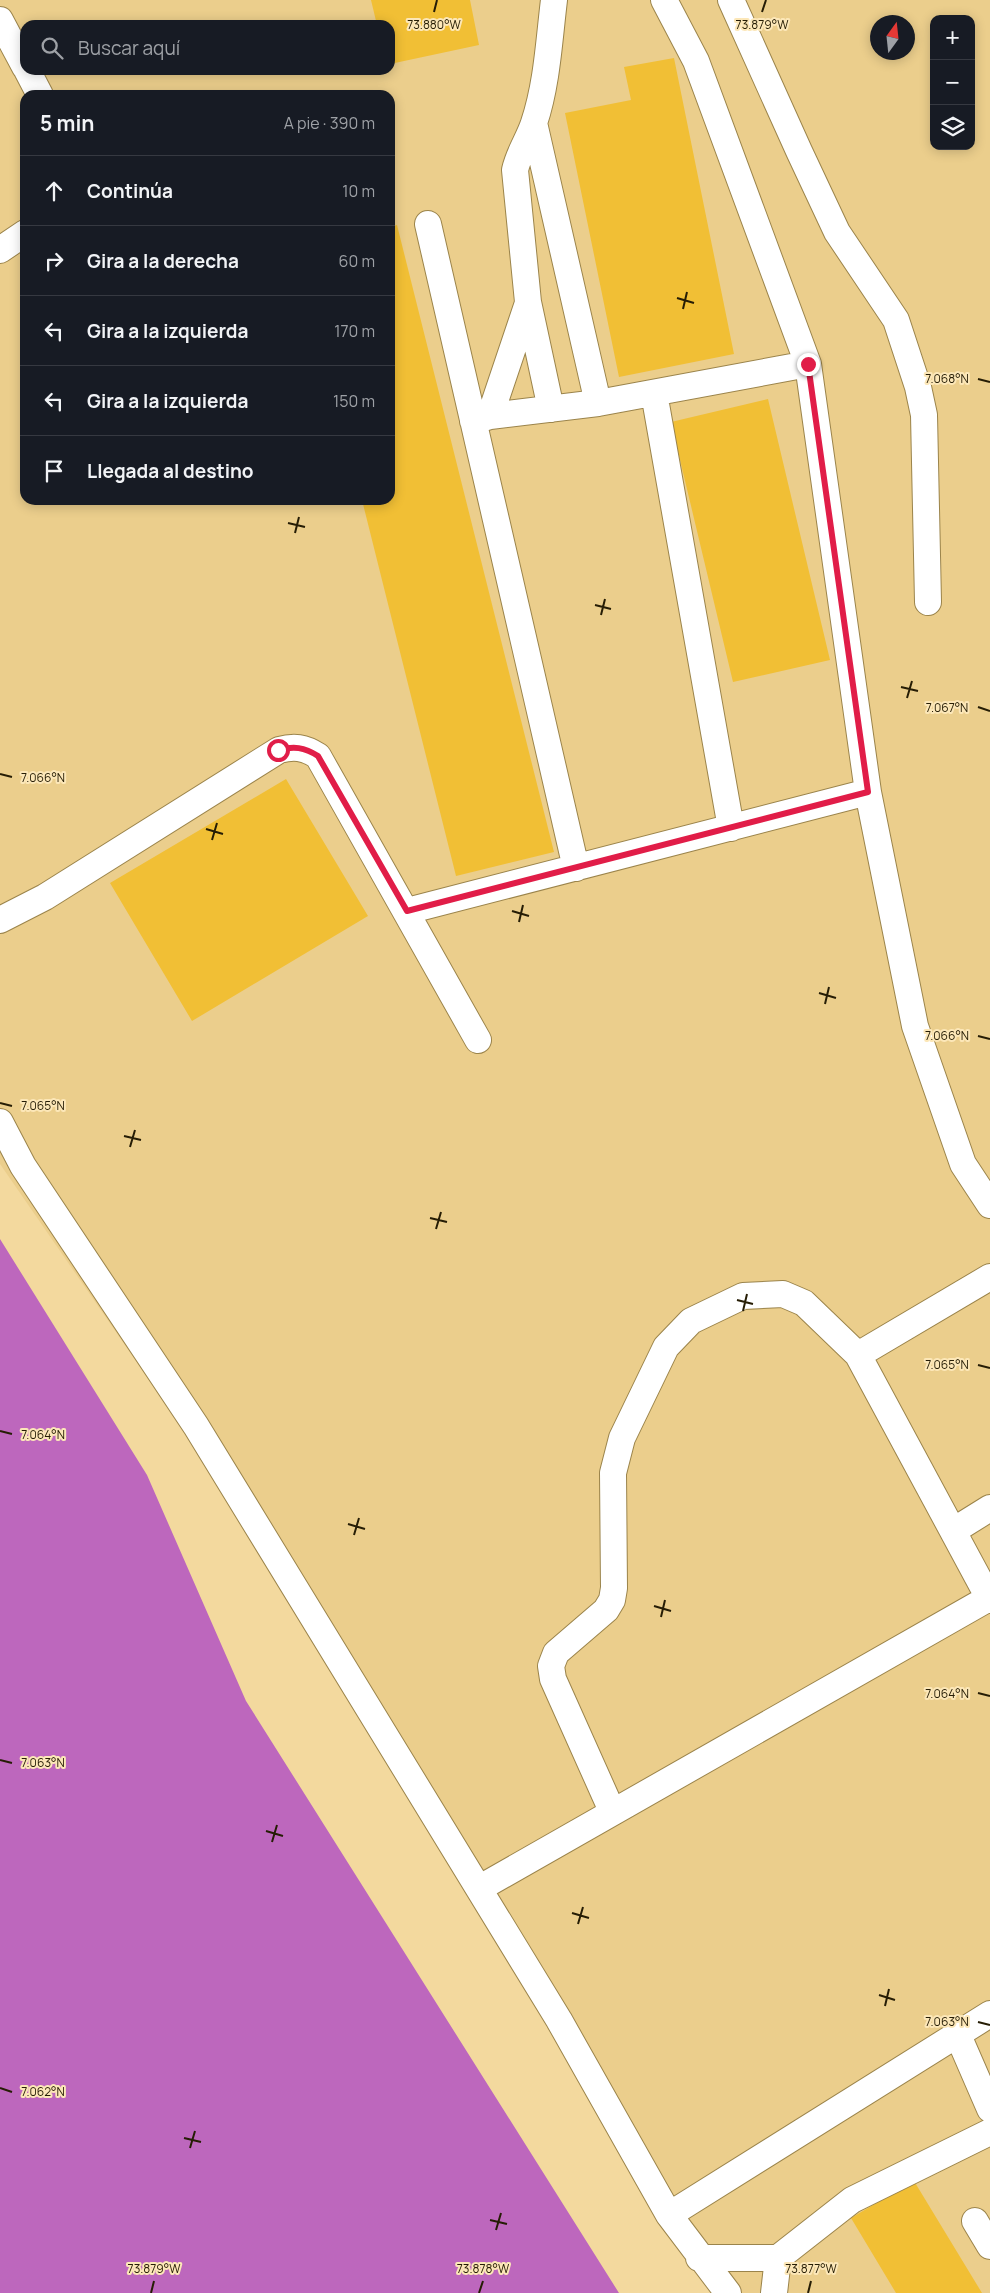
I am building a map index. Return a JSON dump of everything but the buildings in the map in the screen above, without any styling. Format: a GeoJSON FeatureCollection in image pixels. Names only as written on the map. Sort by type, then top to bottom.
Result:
{"type":"FeatureCollection","features":[{"type":"Feature","properties":{"kind":"street"},"geometry":{"type":"LineString","coordinates":[[551,409],[528,302],[515,170],[519,155],[534,123],[547,63],[554,0]]}},
{"type":"Feature","properties":{"kind":"street"},"geometry":{"type":"LineString","coordinates":[[664,0],[696,61],[808,364],[868,792],[915,1026],[963,1164],[990,1206]]}},
{"type":"Feature","properties":{"kind":"street"},"geometry":{"type":"LineString","coordinates":[[731,0],[837,232],[896,320],[918,387],[924,415],[928,602]]}},
{"type":"Feature","properties":{"kind":"street"},"geometry":{"type":"LineString","coordinates":[[0,20],[20,57]]}},
{"type":"Feature","properties":{"kind":"street"},"geometry":{"type":"LineString","coordinates":[[30,75],[37,90]]}},
{"type":"Feature","properties":{"kind":"street"},"geometry":{"type":"LineString","coordinates":[[534,123],[598,403]]}},
{"type":"Feature","properties":{"kind":"street"},"geometry":{"type":"LineString","coordinates":[[428,224],[482,419],[576,868]]}},
{"type":"Feature","properties":{"kind":"street"},"geometry":{"type":"LineString","coordinates":[[0,250],[20,236]]}},
{"type":"Feature","properties":{"kind":"street"},"geometry":{"type":"LineString","coordinates":[[482,419],[528,302]]}},
{"type":"Feature","properties":{"kind":"street"},"geometry":{"type":"LineString","coordinates":[[482,419],[598,403],[808,364]]}},
{"type":"Feature","properties":{"kind":"street"},"geometry":{"type":"LineString","coordinates":[[654,393],[731,828]]}},
{"type":"Feature","properties":{"kind":"street"},"geometry":{"type":"LineString","coordinates":[[0,920],[45,897],[278,750],[293,747],[307,749],[318,756],[478,1040]]}},
{"type":"Feature","properties":{"kind":"street"},"geometry":{"type":"LineString","coordinates":[[407,911],[868,792]]}},
{"type":"Feature","properties":{"kind":"street"},"geometry":{"type":"LineString","coordinates":[[0,900],[45,897]]}},
{"type":"Feature","properties":{"kind":"street"},"geometry":{"type":"LineString","coordinates":[[0,1122],[23,1166],[196,1426],[340,1664],[480,1888],[560,2020],[669,2215],[699,2258],[728,2293]]}},
{"type":"Feature","properties":{"kind":"street"},"geometry":{"type":"LineString","coordinates":[[858,1355],[990,1277]]}},
{"type":"Feature","properties":{"kind":"street"},"geometry":{"type":"LineString","coordinates":[[480,1888],[612,1811],[989,1599],[858,1355],[804,1302],[783,1294],[744,1296],[691,1322],[666,1348],[622,1438],[616,1455],[612,1473],[614,1588],[612,1600],[606,1610],[556,1653],[551,1666],[553,1679],[612,1811]]}},
{"type":"Feature","properties":{"kind":"street"},"geometry":{"type":"LineString","coordinates":[[953,1531],[990,1508]]}},
{"type":"Feature","properties":{"kind":"street"},"geometry":{"type":"LineString","coordinates":[[669,2215],[990,2014]]}},
{"type":"Feature","properties":{"kind":"street"},"geometry":{"type":"LineString","coordinates":[[957,2033],[990,2109]]}},
{"type":"Feature","properties":{"kind":"street"},"geometry":{"type":"LineString","coordinates":[[699,2258],[778,2258],[852,2200],[990,2132]]}},
{"type":"Feature","properties":{"kind":"street"},"geometry":{"type":"LineString","coordinates":[[975,2221],[990,2246]]}},
{"type":"Feature","properties":{"kind":"street"},"geometry":{"type":"LineString","coordinates":[[774,2293],[778,2258]]}},
{"type":"Feature","properties":{"kind":"shaded area"},"geometry":{"type":"Polygon","coordinates":[[[0,0],[990,0],[990,2293],[734,2293],[187,1435],[0,1164],[0,0]]]}},
{"type":"Feature","properties":{"kind":"shaded area"},"geometry":{"type":"Polygon","coordinates":[[[0,1239],[147,1475],[246,1701],[619,2293],[0,2293],[0,1239]]]}},
{"type":"Feature","properties":{"kind":"route"},"geometry":{"type":"LineString","coordinates":[[278,750],[293,747],[307,749],[318,756],[407,911],[868,792],[808,364]]}}]}
